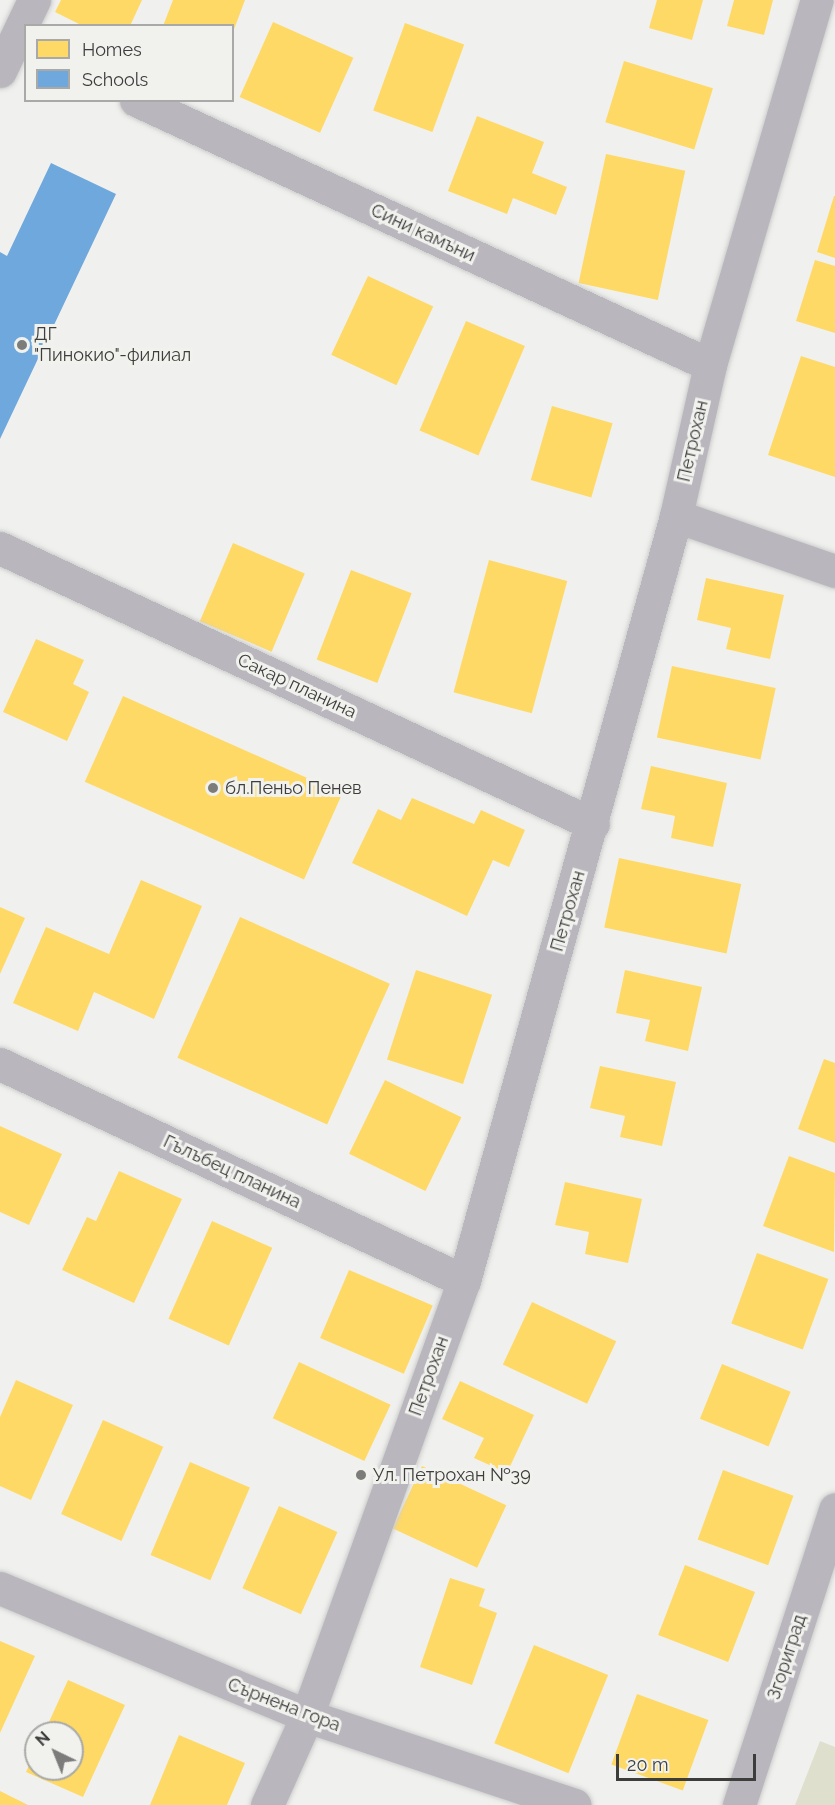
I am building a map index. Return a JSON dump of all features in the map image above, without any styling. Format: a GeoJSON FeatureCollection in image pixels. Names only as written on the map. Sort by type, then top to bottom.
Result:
{"type":"FeatureCollection","features":[{"type":"Feature","properties":{"kind":"street"},"geometry":{"type":"LineString","coordinates":[[10,50],[34,0]]}},
{"type":"Feature","properties":{"kind":"street","name":"Петрохан"},"geometry":{"type":"LineString","coordinates":[[267,1805],[307,1716],[464,1281],[593,824],[676,516],[710,365],[817,0]]}},
{"type":"Feature","properties":{"kind":"street","name":"Сини камъни"},"geometry":{"type":"LineString","coordinates":[[140,102],[710,365]]}},
{"type":"Feature","properties":{"kind":"street"},"geometry":{"type":"LineString","coordinates":[[676,516],[835,571]]}},
{"type":"Feature","properties":{"kind":"street","name":"Сакар планина"},"geometry":{"type":"LineString","coordinates":[[0,548],[593,824]]}},
{"type":"Feature","properties":{"kind":"street","name":"Гълъбец планина"},"geometry":{"type":"LineString","coordinates":[[0,1064],[464,1281]]}},
{"type":"Feature","properties":{"kind":"street","name":"Згориград"},"geometry":{"type":"LineString","coordinates":[[739,1805],[835,1509]]}},
{"type":"Feature","properties":{"kind":"street","name":"Сърнена гора"},"geometry":{"type":"LineString","coordinates":[[0,1588],[307,1716],[575,1805]]}},
{"type":"Feature","properties":{"kind":"green space"},"geometry":{"type":"Polygon","coordinates":[[[820,1741],[835,1747],[835,1805],[795,1805],[820,1741]]]}},
{"type":"Feature","properties":{"kind":"building: Homes"},"geometry":{"type":"Polygon","coordinates":[[[61,0],[142,0],[131,24],[79,24],[55,12],[61,0]]]}},
{"type":"Feature","properties":{"kind":"building: Homes"},"geometry":{"type":"Polygon","coordinates":[[[173,0],[245,0],[234,29],[234,24],[164,24],[173,0]]]}},
{"type":"Feature","properties":{"kind":"building: Homes"},"geometry":{"type":"Polygon","coordinates":[[[657,0],[703,0],[692,40],[649,28],[657,0]]]}},
{"type":"Feature","properties":{"kind":"building: Homes"},"geometry":{"type":"Polygon","coordinates":[[[734,0],[773,0],[764,35],[727,26],[734,0]]]}},
{"type":"Feature","properties":{"kind":"building: Homes"},"geometry":{"type":"Polygon","coordinates":[[[273,22],[353,58],[320,133],[240,97],[273,22]]]}},
{"type":"Feature","properties":{"kind":"building: Homes"},"geometry":{"type":"Polygon","coordinates":[[[405,23],[464,45],[432,132],[373,110],[405,23]]]}},
{"type":"Feature","properties":{"kind":"building: Homes"},"geometry":{"type":"Polygon","coordinates":[[[624,61],[713,88],[694,149],[605,122],[624,61]]]}},
{"type":"Feature","properties":{"kind":"building: Homes"},"geometry":{"type":"Polygon","coordinates":[[[477,116],[544,142],[532,173],[567,187],[556,215],[513,198],[507,214],[448,191],[477,116]]]}},
{"type":"Feature","properties":{"kind":"building: Homes"},"geometry":{"type":"Polygon","coordinates":[[[606,154],[685,171],[658,300],[579,283],[606,154]]]}},
{"type":"Feature","properties":{"kind":"building: Homes"},"geometry":{"type":"Polygon","coordinates":[[[835,196],[835,258],[817,252],[835,196]]]}},
{"type":"Feature","properties":{"kind":"building: Homes"},"geometry":{"type":"Polygon","coordinates":[[[815,260],[835,266],[835,333],[796,321],[815,260]]]}},
{"type":"Feature","properties":{"kind":"building: Homes"},"geometry":{"type":"Polygon","coordinates":[[[368,276],[433,306],[396,385],[331,355],[368,276]]]}},
{"type":"Feature","properties":{"kind":"building: Homes"},"geometry":{"type":"Polygon","coordinates":[[[466,321],[525,346],[478,456],[420,431],[466,321]]]}},
{"type":"Feature","properties":{"kind":"building: Homes"},"geometry":{"type":"Polygon","coordinates":[[[801,356],[835,367],[835,477],[768,455],[801,356]]]}},
{"type":"Feature","properties":{"kind":"building: Homes"},"geometry":{"type":"Polygon","coordinates":[[[552,406],[613,423],[591,497],[531,480],[552,406]]]}},
{"type":"Feature","properties":{"kind":"building: Homes"},"geometry":{"type":"Polygon","coordinates":[[[233,543],[305,573],[272,652],[200,621],[233,543]]]}},
{"type":"Feature","properties":{"kind":"building: Homes"},"geometry":{"type":"Polygon","coordinates":[[[489,560],[567,581],[532,713],[454,692],[489,560]]]}},
{"type":"Feature","properties":{"kind":"building: Homes"},"geometry":{"type":"Polygon","coordinates":[[[351,570],[412,593],[377,683],[317,660],[351,570]]]}},
{"type":"Feature","properties":{"kind":"building: Homes"},"geometry":{"type":"Polygon","coordinates":[[[706,578],[784,595],[770,659],[726,649],[731,628],[697,620],[706,578]]]}},
{"type":"Feature","properties":{"kind":"building: Homes"},"geometry":{"type":"Polygon","coordinates":[[[36,639],[84,660],[73,684],[89,692],[67,741],[3,712],[36,639]]]}},
{"type":"Feature","properties":{"kind":"building: Homes"},"geometry":{"type":"Polygon","coordinates":[[[672,666],[776,688],[761,759],[657,737],[672,666]]]}},
{"type":"Feature","properties":{"kind":"building: Homes","name":"бл.Пеньо Пенев"},"geometry":{"type":"Polygon","coordinates":[[[123,696],[342,794],[304,879],[85,782],[123,696]]]}},
{"type":"Feature","properties":{"kind":"building: Homes"},"geometry":{"type":"Polygon","coordinates":[[[651,766],[727,783],[713,847],[671,838],[675,816],[641,809],[651,766]]]}},
{"type":"Feature","properties":{"kind":"building: Homes"},"geometry":{"type":"Polygon","coordinates":[[[412,798],[474,824],[481,810],[525,830],[509,867],[493,860],[467,916],[352,863],[378,809],[401,820],[412,798]]]}},
{"type":"Feature","properties":{"kind":"building: Homes"},"geometry":{"type":"Polygon","coordinates":[[[619,858],[741,884],[727,953],[604,927],[619,858]]]}},
{"type":"Feature","properties":{"kind":"building: Homes"},"geometry":{"type":"Polygon","coordinates":[[[141,880],[202,906],[154,1019],[94,992],[78,1031],[13,1003],[46,927],[109,954],[141,880]]]}},
{"type":"Feature","properties":{"kind":"building: Homes"},"geometry":{"type":"Polygon","coordinates":[[[0,907],[25,918],[0,974],[0,907]]]}},
{"type":"Feature","properties":{"kind":"building: Homes"},"geometry":{"type":"Polygon","coordinates":[[[240,917],[390,984],[327,1124],[177,1058],[240,917]]]}},
{"type":"Feature","properties":{"kind":"building: Homes"},"geometry":{"type":"Polygon","coordinates":[[[416,970],[492,995],[463,1084],[387,1059],[416,970]]]}},
{"type":"Feature","properties":{"kind":"building: Homes"},"geometry":{"type":"Polygon","coordinates":[[[625,970],[702,987],[688,1051],[645,1041],[650,1020],[616,1013],[625,970]]]}},
{"type":"Feature","properties":{"kind":"building: Homes"},"geometry":{"type":"Polygon","coordinates":[[[824,1059],[835,1063],[835,1143],[798,1129],[824,1059]]]}},
{"type":"Feature","properties":{"kind":"building: Homes"},"geometry":{"type":"Polygon","coordinates":[[[600,1066],[676,1082],[662,1146],[620,1137],[625,1116],[590,1108],[600,1066]]]}},
{"type":"Feature","properties":{"kind":"building: Homes"},"geometry":{"type":"Polygon","coordinates":[[[385,1080],[461,1117],[425,1191],[349,1154],[385,1080]]]}},
{"type":"Feature","properties":{"kind":"building: Homes"},"geometry":{"type":"Polygon","coordinates":[[[0,1126],[62,1154],[29,1225],[0,1212],[0,1126]]]}},
{"type":"Feature","properties":{"kind":"building: Homes"},"geometry":{"type":"Polygon","coordinates":[[[789,1156],[835,1173],[834,1252],[763,1226],[789,1156]]]}},
{"type":"Feature","properties":{"kind":"building: Homes"},"geometry":{"type":"Polygon","coordinates":[[[119,1171],[182,1199],[134,1303],[62,1270],[87,1217],[96,1221],[119,1171]]]}},
{"type":"Feature","properties":{"kind":"building: Homes"},"geometry":{"type":"Polygon","coordinates":[[[565,1182],[642,1199],[628,1263],[585,1254],[589,1232],[555,1225],[565,1182]]]}},
{"type":"Feature","properties":{"kind":"building: Homes"},"geometry":{"type":"Polygon","coordinates":[[[212,1221],[272,1248],[229,1346],[168,1319],[212,1221]]]}},
{"type":"Feature","properties":{"kind":"building: Homes"},"geometry":{"type":"Polygon","coordinates":[[[757,1253],[828,1279],[803,1349],[731,1323],[757,1253]]]}},
{"type":"Feature","properties":{"kind":"building: Homes"},"geometry":{"type":"Polygon","coordinates":[[[349,1270],[433,1306],[404,1374],[320,1338],[349,1270]]]}},
{"type":"Feature","properties":{"kind":"building: Homes"},"geometry":{"type":"Polygon","coordinates":[[[532,1302],[616,1341],[587,1404],[503,1365],[532,1302]]]}},
{"type":"Feature","properties":{"kind":"building: Homes"},"geometry":{"type":"Polygon","coordinates":[[[299,1362],[391,1405],[364,1461],[273,1418],[299,1362]]]}},
{"type":"Feature","properties":{"kind":"building: Homes"},"geometry":{"type":"Polygon","coordinates":[[[722,1364],[791,1392],[769,1446],[700,1419],[722,1364]]]}},
{"type":"Feature","properties":{"kind":"building: Homes"},"geometry":{"type":"Polygon","coordinates":[[[16,1380],[73,1405],[31,1500],[0,1486],[0,1417],[16,1380]]]}},
{"type":"Feature","properties":{"kind":"building: Homes"},"geometry":{"type":"Polygon","coordinates":[[[460,1381],[534,1415],[507,1473],[474,1458],[484,1438],[442,1419],[460,1381]]]}},
{"type":"Feature","properties":{"kind":"building: Homes"},"geometry":{"type":"Polygon","coordinates":[[[103,1420],[163,1447],[121,1541],[61,1514],[103,1420]]]}},
{"type":"Feature","properties":{"kind":"building: Homes"},"geometry":{"type":"Polygon","coordinates":[[[190,1462],[250,1487],[210,1580],[151,1555],[190,1462]]]}},
{"type":"Feature","properties":{"kind":"building: Homes"},"geometry":{"type":"Polygon","coordinates":[[[422,1466],[506,1505],[477,1568],[393,1529],[422,1466]]]}},
{"type":"Feature","properties":{"kind":"building: Homes"},"geometry":{"type":"Polygon","coordinates":[[[723,1470],[793,1496],[768,1565],[698,1540],[723,1470]]]}},
{"type":"Feature","properties":{"kind":"building: Homes"},"geometry":{"type":"Polygon","coordinates":[[[279,1506],[337,1532],[301,1614],[242,1588],[279,1506]]]}},
{"type":"Feature","properties":{"kind":"building: Homes"},"geometry":{"type":"Polygon","coordinates":[[[685,1565],[755,1592],[728,1662],[658,1635],[685,1565]]]}},
{"type":"Feature","properties":{"kind":"building: Homes"},"geometry":{"type":"Polygon","coordinates":[[[450,1578],[485,1589],[479,1606],[497,1613],[472,1685],[420,1667],[450,1578]]]}},
{"type":"Feature","properties":{"kind":"building: Homes"},"geometry":{"type":"Polygon","coordinates":[[[0,1641],[35,1656],[0,1733],[0,1641]]]}},
{"type":"Feature","properties":{"kind":"building: Homes"},"geometry":{"type":"Polygon","coordinates":[[[534,1645],[608,1675],[568,1773],[494,1743],[534,1645]]]}},
{"type":"Feature","properties":{"kind":"building: Homes"},"geometry":{"type":"Polygon","coordinates":[[[68,1680],[125,1705],[83,1797],[47,1781],[84,1781],[84,1721],[49,1721],[68,1680]]]}},
{"type":"Feature","properties":{"kind":"building: Homes"},"geometry":{"type":"Polygon","coordinates":[[[637,1694],[708,1720],[683,1790],[611,1764],[637,1694]]]}},
{"type":"Feature","properties":{"kind":"building: Homes"},"geometry":{"type":"Polygon","coordinates":[[[179,1735],[245,1763],[227,1805],[150,1805],[179,1735]]]}},
{"type":"Feature","properties":{"kind":"building: Homes"},"geometry":{"type":"Polygon","coordinates":[[[0,1791],[28,1805],[0,1805],[0,1791]]]}},
{"type":"Feature","properties":{"kind":"building: Schools","name":"ДГ \"Пинокио\"-филиал"},"geometry":{"type":"Polygon","coordinates":[[[51,163],[116,194],[0,439],[0,252],[7,256],[51,163]]]}},
{"type":"Feature","properties":{"kind":"place","name":"ДГ \"Пинокио\"-филиал"},"geometry":{"type":"Point","coordinates":[22,345]}},
{"type":"Feature","properties":{"kind":"place","name":"бл.Пеньо Пенев"},"geometry":{"type":"Point","coordinates":[213,788]}},
{"type":"Feature","properties":{"kind":"place","name":"Ул. Петрохан №39"},"geometry":{"type":"Point","coordinates":[361,1475]}}]}
